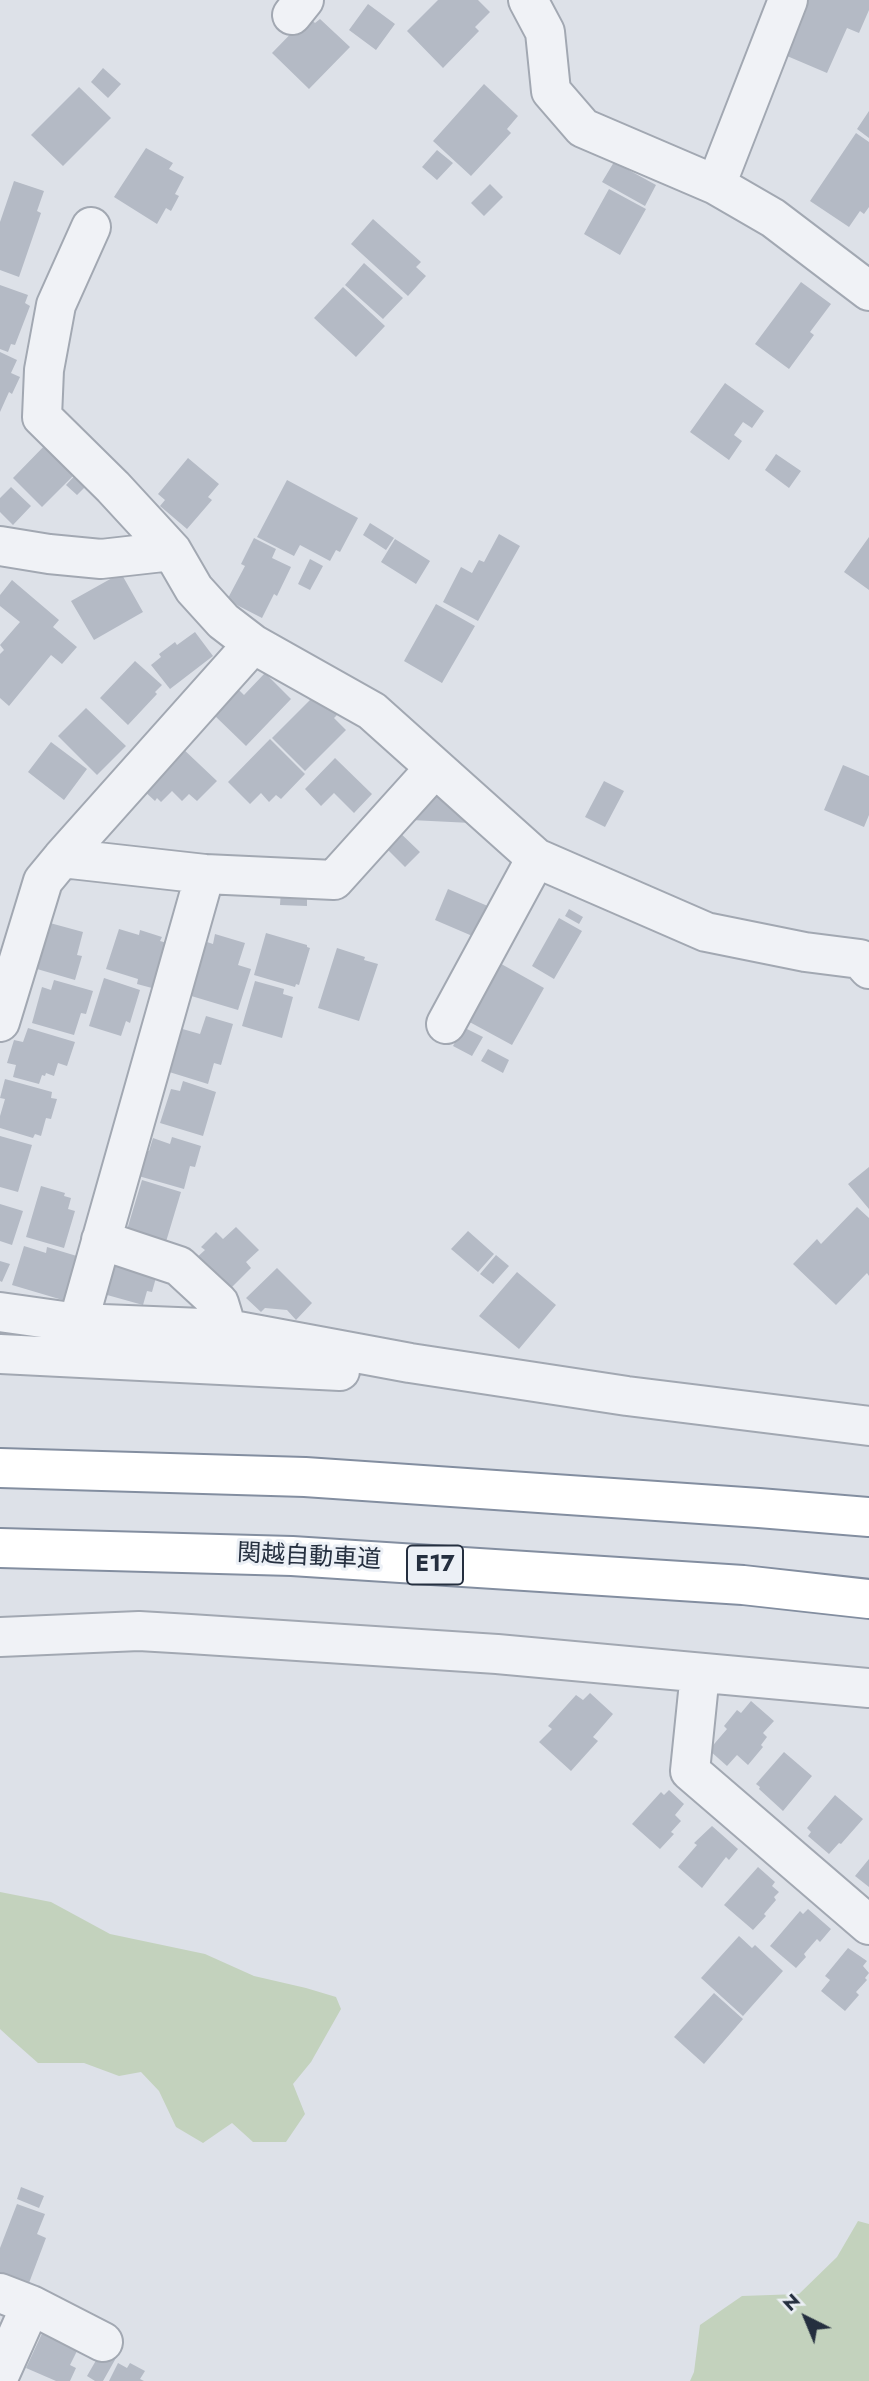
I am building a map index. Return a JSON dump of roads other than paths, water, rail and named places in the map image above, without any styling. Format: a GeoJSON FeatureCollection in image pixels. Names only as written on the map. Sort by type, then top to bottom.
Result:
{"type":"FeatureCollection","features":[{"type":"Feature","properties":{"kind":"highway"},"geometry":{"type":"LineString","coordinates":[[0,1468],[305,1477],[869,1517]]}},
{"type":"Feature","properties":{"kind":"highway","name":"関越自動車道"},"geometry":{"type":"LineString","coordinates":[[0,1548],[292,1556],[743,1585],[869,1599]]}},
{"type":"Feature","properties":{"kind":"street"},"geometry":{"type":"LineString","coordinates":[[528,0],[545,32],[551,91],[583,128],[716,185],[773,218],[869,291]]}},
{"type":"Feature","properties":{"kind":"street"},"geometry":{"type":"LineString","coordinates":[[716,185],[788,0]]}},
{"type":"Feature","properties":{"kind":"street"},"geometry":{"type":"LineString","coordinates":[[91,227],[56,305],[44,370],[42,417],[113,487],[172,551],[194,589],[223,621],[253,644],[372,710],[536,858],[706,932],[805,952],[860,959],[869,969]]}},
{"type":"Feature","properties":{"kind":"street"},"geometry":{"type":"LineString","coordinates":[[0,546],[101,559],[172,551]]}},
{"type":"Feature","properties":{"kind":"street"},"geometry":{"type":"LineString","coordinates":[[0,1021],[43,881],[253,644]]}},
{"type":"Feature","properties":{"kind":"street"},"geometry":{"type":"LineString","coordinates":[[62,858],[205,874],[334,880],[435,768]]}},
{"type":"Feature","properties":{"kind":"street"},"geometry":{"type":"LineString","coordinates":[[446,1024],[536,858]]}},
{"type":"Feature","properties":{"kind":"street"},"geometry":{"type":"LineString","coordinates":[[78,1323],[205,874]]}},
{"type":"Feature","properties":{"kind":"street"},"geometry":{"type":"LineString","coordinates":[[101,1240],[179,1266],[219,1303],[227,1329]]}},
{"type":"Feature","properties":{"kind":"street"},"geometry":{"type":"LineString","coordinates":[[0,1312],[78,1323],[227,1329],[410,1363],[628,1396],[869,1426]]}},
{"type":"Feature","properties":{"kind":"street"},"geometry":{"type":"LineString","coordinates":[[0,1353],[355,1371],[410,1363]]}},
{"type":"Feature","properties":{"kind":"street"},"geometry":{"type":"LineString","coordinates":[[0,1637],[139,1631],[190,1633],[497,1654],[869,1688]]}},
{"type":"Feature","properties":{"kind":"street"},"geometry":{"type":"LineString","coordinates":[[700,1673],[690,1771],[869,1925]]}},
{"type":"Feature","properties":{"kind":"street"},"geometry":{"type":"LineString","coordinates":[[0,2374],[16,2299],[103,2342]]}}]}
